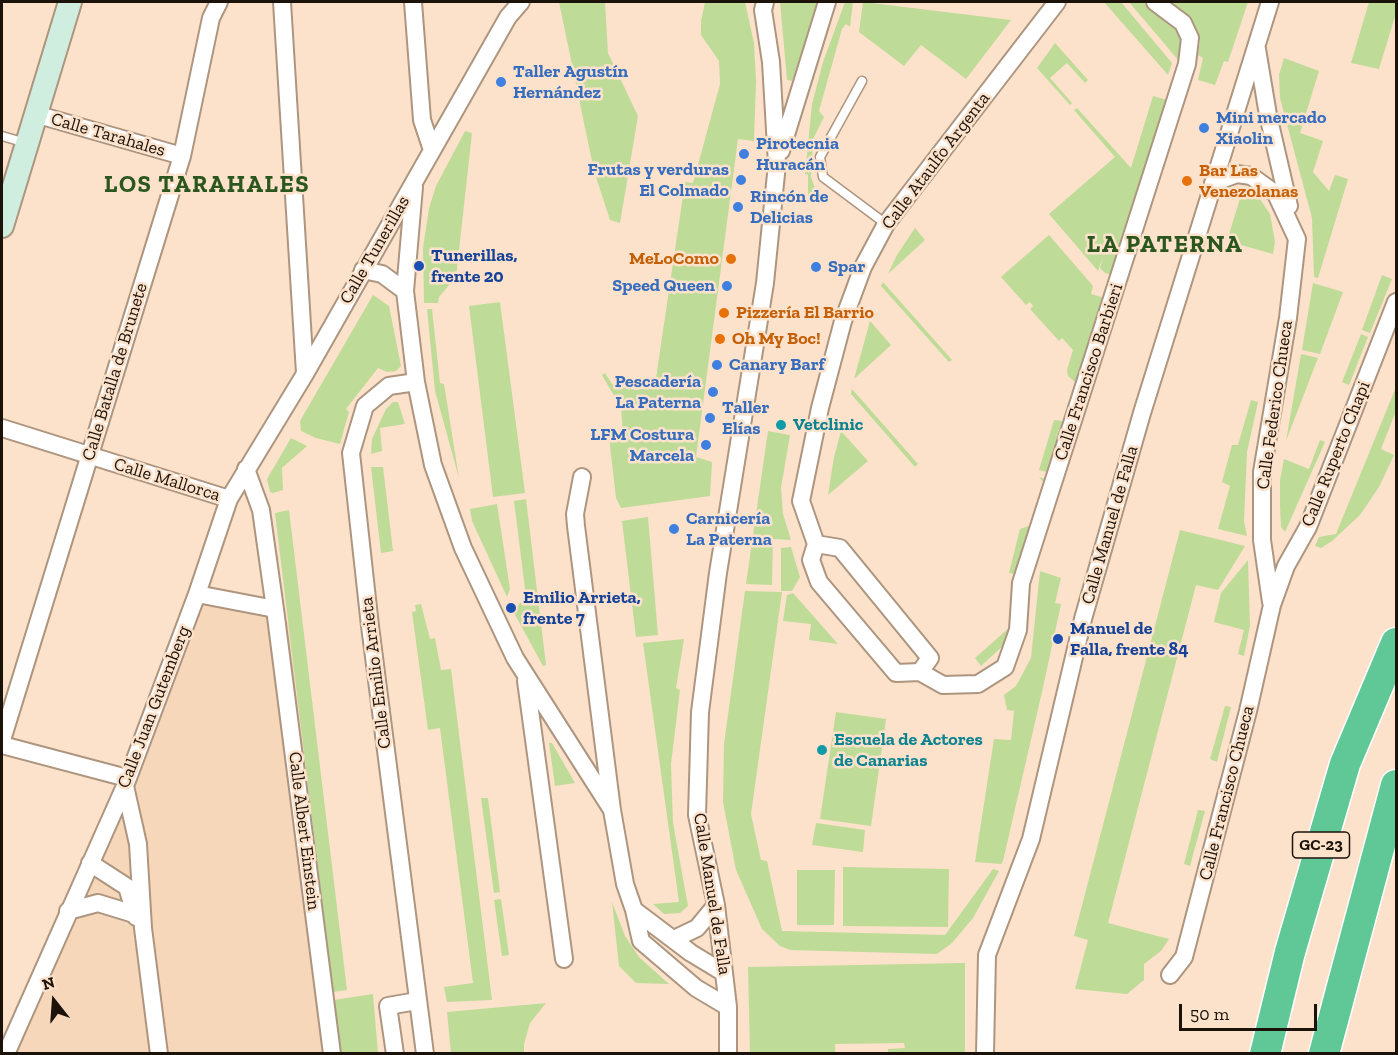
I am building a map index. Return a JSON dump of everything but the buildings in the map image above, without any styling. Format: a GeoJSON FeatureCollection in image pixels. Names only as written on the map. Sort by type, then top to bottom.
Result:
{"type":"FeatureCollection","features":[{"type":"Feature","properties":{"kind":"highway","name":"GC-23"},"geometry":{"type":"LineString","coordinates":[[1265,1053],[1290,952],[1345,764],[1396,643]]}},
{"type":"Feature","properties":{"kind":"highway","name":"GC-23"},"geometry":{"type":"LineString","coordinates":[[1324,1053],[1396,785]]}},
{"type":"Feature","properties":{"kind":"street"},"geometry":{"type":"LineString","coordinates":[[2,226],[69,2]]}},
{"type":"Feature","properties":{"kind":"street","name":"Calle Batalla de Brunete"},"geometry":{"type":"LineString","coordinates":[[2,742],[182,156],[211,18],[219,2]]}},
{"type":"Feature","properties":{"kind":"street"},"geometry":{"type":"LineString","coordinates":[[282,2],[304,374]]}},
{"type":"Feature","properties":{"kind":"street"},"geometry":{"type":"LineString","coordinates":[[413,2],[422,120],[432,150]]}},
{"type":"Feature","properties":{"kind":"street","name":"Calle Tunerillas"},"geometry":{"type":"LineString","coordinates":[[229,499],[304,374],[508,17],[521,2]]}},
{"type":"Feature","properties":{"kind":"street","name":"Calle Manuel de Falla"},"geometry":{"type":"LineString","coordinates":[[777,164],[827,2]]}},
{"type":"Feature","properties":{"kind":"street","name":"Calle Ataulfo Argenta"},"geometry":{"type":"LineString","coordinates":[[920,672],[896,673],[819,582],[811,560],[816,544],[801,501],[820,408],[843,321],[863,267],[886,224],[1057,2]]}},
{"type":"Feature","properties":{"kind":"street","name":"Calle Francisco Barbieri"},"geometry":{"type":"LineString","coordinates":[[920,672],[943,685],[978,684],[1005,667],[1018,630],[1021,583],[1187,64],[1190,38],[1183,23],[1155,2]]}},
{"type":"Feature","properties":{"kind":"street","name":"Calle Manuel de Falla"},"geometry":{"type":"LineString","coordinates":[[985,1053],[987,955],[1031,839],[1083,619],[1213,183],[1270,2]]}},
{"type":"Feature","properties":{"kind":"street","name":"Calle Manuel de Falla"},"geometry":{"type":"LineString","coordinates":[[728,1053],[728,1007],[716,905],[697,815],[700,712],[718,573],[765,283],[777,164],[771,62],[763,4]]}},
{"type":"Feature","properties":{"kind":"street","name":"Calle Federico Chueca"},"geometry":{"type":"LineString","coordinates":[[1257,44],[1268,115],[1297,239],[1288,318],[1262,472],[1262,540],[1272,605]]}},
{"type":"Feature","properties":{"kind":"street","name":"Calle Tarahales"},"geometry":{"type":"LineString","coordinates":[[35,114],[182,156]]}},
{"type":"Feature","properties":{"kind":"street"},"geometry":{"type":"LineString","coordinates":[[1213,183],[1237,174],[1251,176],[1276,194],[1297,239]]}},
{"type":"Feature","properties":{"kind":"street"},"geometry":{"type":"LineString","coordinates":[[414,180],[405,291],[416,382],[433,465],[463,548],[525,676],[571,741],[612,810]]}},
{"type":"Feature","properties":{"kind":"street"},"geometry":{"type":"LineString","coordinates":[[363,270],[382,274],[405,291]]}},
{"type":"Feature","properties":{"kind":"street","name":"Calle Ruperto Chapi"},"geometry":{"type":"LineString","coordinates":[[1272,605],[1286,566],[1308,527],[1396,302]]}},
{"type":"Feature","properties":{"kind":"street","name":"Calle Emilio Arrieta"},"geometry":{"type":"LineString","coordinates":[[416,382],[389,386],[365,406],[351,453],[425,1053]]}},
{"type":"Feature","properties":{"kind":"street","name":"Calle Mallorca"},"geometry":{"type":"LineString","coordinates":[[2,428],[229,499]]}},
{"type":"Feature","properties":{"kind":"street","name":"Calle Albert Einstein"},"geometry":{"type":"LineString","coordinates":[[246,469],[261,510],[332,1053]]}},
{"type":"Feature","properties":{"kind":"street"},"geometry":{"type":"LineString","coordinates":[[582,477],[575,514],[612,810],[625,884],[641,941],[696,988],[728,1007]]}},
{"type":"Feature","properties":{"kind":"street","name":"Calle Juan Gutemberg"},"geometry":{"type":"LineString","coordinates":[[6,1053],[126,782],[197,594],[229,499]]}},
{"type":"Feature","properties":{"kind":"street"},"geometry":{"type":"LineString","coordinates":[[816,544],[840,548],[930,658],[920,672]]}},
{"type":"Feature","properties":{"kind":"street"},"geometry":{"type":"LineString","coordinates":[[197,594],[275,609]]}},
{"type":"Feature","properties":{"kind":"street","name":"Calle Francisco Chueca"},"geometry":{"type":"LineString","coordinates":[[1170,975],[1184,957],[1248,711],[1272,605]]}},
{"type":"Feature","properties":{"kind":"street"},"geometry":{"type":"LineString","coordinates":[[525,676],[564,959]]}},
{"type":"Feature","properties":{"kind":"street"},"geometry":{"type":"LineString","coordinates":[[2,742],[126,782],[138,844],[143,928],[159,1053]]}},
{"type":"Feature","properties":{"kind":"street"},"geometry":{"type":"LineString","coordinates":[[106,824],[119,828],[138,844]]}},
{"type":"Feature","properties":{"kind":"street"},"geometry":{"type":"LineString","coordinates":[[90,863],[127,887],[134,914],[143,928]]}},
{"type":"Feature","properties":{"kind":"street"},"geometry":{"type":"LineString","coordinates":[[68,911],[98,903],[134,914]]}},
{"type":"Feature","properties":{"kind":"street"},"geometry":{"type":"LineString","coordinates":[[674,939],[697,928],[716,905]]}},
{"type":"Feature","properties":{"kind":"street"},"geometry":{"type":"LineString","coordinates":[[634,910],[691,953],[724,973]]}},
{"type":"Feature","properties":{"kind":"street"},"geometry":{"type":"LineString","coordinates":[[394,1053],[388,1006],[417,1001]]}},
{"type":"Feature","properties":{"kind":"lane"},"geometry":{"type":"LineString","coordinates":[[862,81],[820,158],[823,177],[886,224]]}},
{"type":"Feature","properties":{"kind":"lane"},"geometry":{"type":"LineString","coordinates":[[2,136],[26,143]]}},
{"type":"Feature","properties":{"kind":"shaded area"},"geometry":{"type":"Polygon","coordinates":[[[203,602],[288,621],[340,1053],[16,1054],[135,782],[203,602]]]}},
{"type":"Feature","properties":{"kind":"green space"},"geometry":{"type":"Polygon","coordinates":[[[559,2],[605,2],[608,53],[638,116],[620,223],[610,220],[594,171],[559,2]]]}},
{"type":"Feature","properties":{"kind":"green space"},"geometry":{"type":"Polygon","coordinates":[[[705,2],[745,2],[754,43],[756,81],[754,141],[738,139],[696,457],[712,462],[710,496],[621,508],[616,498],[609,437],[623,434],[621,408],[602,375],[605,373],[612,384],[635,390],[642,389],[656,378],[685,182],[693,183],[720,84],[719,61],[701,35],[705,2]]]}},
{"type":"Feature","properties":{"kind":"green space"},"geometry":{"type":"Polygon","coordinates":[[[780,2],[819,2],[792,81],[787,80],[780,2]]]}},
{"type":"Feature","properties":{"kind":"green space"},"geometry":{"type":"Polygon","coordinates":[[[845,2],[853,2],[850,27],[846,24],[842,29],[819,111],[824,117],[813,139],[811,177],[818,197],[812,203],[808,199],[808,175],[805,174],[812,104],[823,62],[845,2]]]}},
{"type":"Feature","properties":{"kind":"green space"},"geometry":{"type":"Polygon","coordinates":[[[863,2],[1011,20],[966,79],[921,45],[904,66],[859,32],[863,2]]]}},
{"type":"Feature","properties":{"kind":"green space"},"geometry":{"type":"Polygon","coordinates":[[[1104,2],[1121,2],[1172,63],[1168,75],[1104,2]]]}},
{"type":"Feature","properties":{"kind":"green space"},"geometry":{"type":"Polygon","coordinates":[[[1129,2],[1143,2],[1179,30],[1184,40],[1179,61],[1129,2]]]}},
{"type":"Feature","properties":{"kind":"green space"},"geometry":{"type":"Polygon","coordinates":[[[1170,2],[1248,2],[1228,62],[1224,61],[1215,85],[1198,80],[1203,58],[1198,55],[1200,41],[1198,32],[1190,18],[1170,2]]]}},
{"type":"Feature","properties":{"kind":"green space"},"geometry":{"type":"Polygon","coordinates":[[[1369,2],[1396,2],[1396,13],[1379,69],[1351,63],[1369,2]]]}},
{"type":"Feature","properties":{"kind":"green space"},"geometry":{"type":"Polygon","coordinates":[[[1055,43],[1088,80],[1085,83],[1067,63],[1050,78],[1072,103],[1070,105],[1037,68],[1055,43]]]}},
{"type":"Feature","properties":{"kind":"green space"},"geometry":{"type":"Polygon","coordinates":[[[1284,58],[1319,71],[1300,133],[1323,141],[1313,172],[1329,191],[1335,175],[1348,179],[1318,278],[1314,277],[1312,218],[1280,98],[1279,75],[1284,58]]]}},
{"type":"Feature","properties":{"kind":"green space"},"geometry":{"type":"Polygon","coordinates":[[[1153,96],[1167,100],[1113,275],[1105,273],[1100,268],[1103,256],[1098,271],[1049,214],[1115,157],[1074,110],[1077,108],[1131,168],[1153,96]]]}},
{"type":"Feature","properties":{"kind":"green space"},"geometry":{"type":"Polygon","coordinates":[[[465,131],[472,133],[456,277],[439,297],[438,303],[424,303],[423,248],[429,208],[436,186],[465,131]]]}},
{"type":"Feature","properties":{"kind":"green space"},"geometry":{"type":"Polygon","coordinates":[[[1250,190],[1256,193],[1270,214],[1275,242],[1273,254],[1227,241],[1241,195],[1250,190]]]}},
{"type":"Feature","properties":{"kind":"green space"},"geometry":{"type":"Polygon","coordinates":[[[915,228],[925,240],[888,274],[897,255],[915,228]]]}},
{"type":"Feature","properties":{"kind":"green space"},"geometry":{"type":"Polygon","coordinates":[[[1049,235],[1093,286],[1091,294],[1105,298],[1051,473],[1039,470],[1054,420],[1063,421],[1075,382],[1068,376],[1067,370],[1073,350],[1062,338],[1059,341],[1030,309],[1033,306],[1030,302],[1026,305],[1001,277],[1049,235]]]}},
{"type":"Feature","properties":{"kind":"green space"},"geometry":{"type":"Polygon","coordinates":[[[1382,275],[1392,279],[1370,333],[1362,330],[1382,275]]]}},
{"type":"Feature","properties":{"kind":"green space"},"geometry":{"type":"Polygon","coordinates":[[[883,282],[952,360],[949,362],[881,286],[883,282]]]}},
{"type":"Feature","properties":{"kind":"green space"},"geometry":{"type":"Polygon","coordinates":[[[1313,283],[1343,292],[1320,354],[1302,350],[1313,283]]]}},
{"type":"Feature","properties":{"kind":"green space"},"geometry":{"type":"Polygon","coordinates":[[[373,295],[389,306],[401,366],[396,371],[387,372],[378,368],[346,409],[349,412],[340,444],[316,438],[301,431],[300,421],[373,295]]]}},
{"type":"Feature","properties":{"kind":"green space"},"geometry":{"type":"Polygon","coordinates":[[[500,302],[525,493],[493,497],[469,306],[500,302]]]}},
{"type":"Feature","properties":{"kind":"green space"},"geometry":{"type":"Polygon","coordinates":[[[427,309],[432,309],[440,383],[444,384],[459,478],[435,391],[427,309]]]}},
{"type":"Feature","properties":{"kind":"green space"},"geometry":{"type":"Polygon","coordinates":[[[870,321],[891,345],[854,379],[870,321]]]}},
{"type":"Feature","properties":{"kind":"green space"},"geometry":{"type":"Polygon","coordinates":[[[1361,334],[1368,337],[1349,385],[1342,382],[1361,334]]]}},
{"type":"Feature","properties":{"kind":"green space"},"geometry":{"type":"Polygon","coordinates":[[[1301,354],[1318,358],[1286,441],[1301,354]]]}},
{"type":"Feature","properties":{"kind":"green space"},"geometry":{"type":"Polygon","coordinates":[[[1396,387],[1396,411],[1381,449],[1394,455],[1379,487],[1360,515],[1332,541],[1321,548],[1315,546],[1319,537],[1336,534],[1396,387]]]}},
{"type":"Feature","properties":{"kind":"green space"},"geometry":{"type":"Polygon","coordinates":[[[852,389],[918,464],[915,467],[851,394],[852,389]]]}},
{"type":"Feature","properties":{"kind":"green space"},"geometry":{"type":"Polygon","coordinates":[[[1251,400],[1258,402],[1247,452],[1244,521],[1247,536],[1218,529],[1230,486],[1222,482],[1232,445],[1238,445],[1251,400]]]}},
{"type":"Feature","properties":{"kind":"green space"},"geometry":{"type":"Polygon","coordinates":[[[393,402],[398,402],[405,424],[380,428],[382,451],[371,454],[372,439],[386,409],[393,402]]]}},
{"type":"Feature","properties":{"kind":"green space"},"geometry":{"type":"Polygon","coordinates":[[[768,431],[790,435],[781,488],[783,514],[791,540],[773,539],[772,585],[746,584],[768,431]]]}},
{"type":"Feature","properties":{"kind":"green space"},"geometry":{"type":"Polygon","coordinates":[[[841,431],[868,461],[828,495],[834,457],[841,431]]]}},
{"type":"Feature","properties":{"kind":"green space"},"geometry":{"type":"Polygon","coordinates":[[[291,438],[307,446],[282,468],[283,490],[270,492],[267,479],[291,438]]]}},
{"type":"Feature","properties":{"kind":"green space"},"geometry":{"type":"Polygon","coordinates":[[[1320,440],[1325,442],[1285,532],[1281,527],[1280,507],[1280,480],[1284,459],[1309,469],[1320,440]]]}},
{"type":"Feature","properties":{"kind":"green space"},"geometry":{"type":"Polygon","coordinates":[[[371,467],[383,467],[393,551],[381,553],[371,467]]]}},
{"type":"Feature","properties":{"kind":"green space"},"geometry":{"type":"Polygon","coordinates":[[[1039,477],[1050,481],[1020,575],[1009,573],[1020,529],[1031,525],[1045,484],[1039,477]]]}},
{"type":"Feature","properties":{"kind":"green space"},"geometry":{"type":"Polygon","coordinates":[[[526,499],[546,665],[543,666],[513,611],[521,602],[525,589],[514,501],[526,499]]]}},
{"type":"Feature","properties":{"kind":"green space"},"geometry":{"type":"Polygon","coordinates":[[[497,504],[510,589],[507,597],[472,521],[470,509],[497,504]]]}},
{"type":"Feature","properties":{"kind":"green space"},"geometry":{"type":"Polygon","coordinates":[[[289,510],[347,990],[333,992],[275,513],[289,510]]]}},
{"type":"Feature","properties":{"kind":"green space"},"geometry":{"type":"Polygon","coordinates":[[[648,517],[658,635],[636,637],[622,521],[648,517]]]}},
{"type":"Feature","properties":{"kind":"green space"},"geometry":{"type":"Polygon","coordinates":[[[1180,530],[1245,546],[1218,590],[1196,585],[1108,923],[1169,939],[1161,951],[1144,964],[1144,980],[1127,994],[1075,989],[1088,940],[1074,936],[1180,530]]]}},
{"type":"Feature","properties":{"kind":"green space"},"geometry":{"type":"Polygon","coordinates":[[[791,547],[800,577],[792,591],[781,591],[781,548],[791,547]]]}},
{"type":"Feature","properties":{"kind":"green space"},"geometry":{"type":"Polygon","coordinates":[[[1248,560],[1250,626],[1244,656],[1238,654],[1244,630],[1214,622],[1221,593],[1248,560]]]}},
{"type":"Feature","properties":{"kind":"green space"},"geometry":{"type":"Polygon","coordinates":[[[1040,571],[1061,578],[1055,603],[1061,604],[1042,692],[1003,861],[1001,864],[975,862],[994,739],[1011,740],[1014,711],[1007,710],[1004,695],[1016,686],[1031,658],[1040,571]]]}},
{"type":"Feature","properties":{"kind":"green space"},"geometry":{"type":"Polygon","coordinates":[[[745,591],[782,592],[751,814],[761,860],[767,861],[782,931],[945,935],[993,869],[999,871],[973,918],[952,943],[937,954],[790,950],[780,946],[762,929],[736,870],[723,802],[724,744],[745,591]]]}},
{"type":"Feature","properties":{"kind":"green space"},"geometry":{"type":"Polygon","coordinates":[[[793,593],[838,644],[809,640],[811,624],[783,621],[787,595],[793,593]]]}},
{"type":"Feature","properties":{"kind":"green space"},"geometry":{"type":"Polygon","coordinates":[[[421,604],[430,639],[435,638],[441,670],[451,669],[492,1000],[447,1002],[444,987],[473,983],[440,728],[428,730],[412,612],[416,611],[415,605],[421,604]]]}},
{"type":"Feature","properties":{"kind":"green space"},"geometry":{"type":"Polygon","coordinates":[[[1010,627],[1004,645],[981,666],[975,658],[1010,627]]]}},
{"type":"Feature","properties":{"kind":"green space"},"geometry":{"type":"Polygon","coordinates":[[[684,639],[676,688],[680,690],[671,764],[673,823],[688,906],[680,913],[664,914],[653,904],[679,902],[643,643],[684,639]]]}},
{"type":"Feature","properties":{"kind":"green space"},"geometry":{"type":"Polygon","coordinates":[[[1225,706],[1231,707],[1217,762],[1210,759],[1225,706]]]}},
{"type":"Feature","properties":{"kind":"green space"},"geometry":{"type":"Polygon","coordinates":[[[836,712],[886,719],[871,826],[820,819],[836,712]]]}},
{"type":"Feature","properties":{"kind":"green space"},"geometry":{"type":"Polygon","coordinates":[[[549,743],[552,743],[575,783],[555,786],[549,743]]]}},
{"type":"Feature","properties":{"kind":"green space"},"geometry":{"type":"Polygon","coordinates":[[[481,798],[488,798],[500,892],[494,893],[481,798]]]}},
{"type":"Feature","properties":{"kind":"green space"},"geometry":{"type":"Polygon","coordinates":[[[1198,810],[1205,811],[1190,866],[1184,864],[1198,810]]]}},
{"type":"Feature","properties":{"kind":"green space"},"geometry":{"type":"Polygon","coordinates":[[[816,823],[865,830],[863,852],[812,845],[816,823]]]}},
{"type":"Feature","properties":{"kind":"green space"},"geometry":{"type":"Polygon","coordinates":[[[843,867],[949,869],[948,927],[843,926],[843,867]]]}},
{"type":"Feature","properties":{"kind":"green space"},"geometry":{"type":"Polygon","coordinates":[[[797,870],[835,870],[834,925],[797,925],[797,870]]]}},
{"type":"Feature","properties":{"kind":"green space"},"geometry":{"type":"Polygon","coordinates":[[[501,899],[509,955],[502,956],[494,900],[501,899]]]}},
{"type":"Feature","properties":{"kind":"green space"},"geometry":{"type":"Polygon","coordinates":[[[612,902],[625,936],[639,957],[669,984],[636,983],[619,966],[612,902]]]}},
{"type":"Feature","properties":{"kind":"green space"},"geometry":{"type":"Polygon","coordinates":[[[965,963],[965,1053],[888,1053],[888,1049],[905,1048],[904,1043],[835,1044],[835,1053],[750,1053],[748,967],[965,963]]]}},
{"type":"Feature","properties":{"kind":"green space"},"geometry":{"type":"Polygon","coordinates":[[[373,994],[378,1053],[340,1053],[334,1000],[373,994]]]}},
{"type":"Feature","properties":{"kind":"green space"},"geometry":{"type":"Polygon","coordinates":[[[546,1003],[530,1023],[524,1053],[451,1053],[447,1012],[546,1003]]]}},
{"type":"Feature","properties":{"kind":"place","name":"Taller Agustín Hernández"},"geometry":{"type":"Point","coordinates":[501,82]}},
{"type":"Feature","properties":{"kind":"place","name":"Mini mercado Xiaolin"},"geometry":{"type":"Point","coordinates":[1204,128]}},
{"type":"Feature","properties":{"kind":"place","name":"Pirotecnia Huracán"},"geometry":{"type":"Point","coordinates":[744,154]}},
{"type":"Feature","properties":{"kind":"place","name":"Frutas y verduras El Colmado"},"geometry":{"type":"Point","coordinates":[741,180]}},
{"type":"Feature","properties":{"kind":"place","name":"Bar Las Venezolanas"},"geometry":{"type":"Point","coordinates":[1187,181]}},
{"type":"Feature","properties":{"kind":"place","name":"Rincón de Delicias"},"geometry":{"type":"Point","coordinates":[738,207]}},
{"type":"Feature","properties":{"kind":"place","name":"MeLoComo"},"geometry":{"type":"Point","coordinates":[731,259]}},
{"type":"Feature","properties":{"kind":"place","name":"Tunerillas, frente 20"},"geometry":{"type":"Point","coordinates":[419,266]}},
{"type":"Feature","properties":{"kind":"place","name":"Spar"},"geometry":{"type":"Point","coordinates":[816,267]}},
{"type":"Feature","properties":{"kind":"place","name":"Speed Queen"},"geometry":{"type":"Point","coordinates":[727,286]}},
{"type":"Feature","properties":{"kind":"place","name":"Pizzería El Barrio"},"geometry":{"type":"Point","coordinates":[724,313]}},
{"type":"Feature","properties":{"kind":"place","name":"Oh My Boc!"},"geometry":{"type":"Point","coordinates":[720,339]}},
{"type":"Feature","properties":{"kind":"place","name":"Canary Barf"},"geometry":{"type":"Point","coordinates":[717,365]}},
{"type":"Feature","properties":{"kind":"place","name":"Pescadería La Paterna"},"geometry":{"type":"Point","coordinates":[713,392]}},
{"type":"Feature","properties":{"kind":"place","name":"Taller Elías"},"geometry":{"type":"Point","coordinates":[710,418]}},
{"type":"Feature","properties":{"kind":"place","name":"Vetclinic"},"geometry":{"type":"Point","coordinates":[781,425]}},
{"type":"Feature","properties":{"kind":"place","name":"LFM Costura Marcela"},"geometry":{"type":"Point","coordinates":[706,445]}},
{"type":"Feature","properties":{"kind":"place","name":"Carnicería La Paterna"},"geometry":{"type":"Point","coordinates":[674,529]}},
{"type":"Feature","properties":{"kind":"place","name":"Emilio Arrieta, frente 7"},"geometry":{"type":"Point","coordinates":[511,608]}},
{"type":"Feature","properties":{"kind":"place","name":"Manuel de Falla, frente 84"},"geometry":{"type":"Point","coordinates":[1058,639]}},
{"type":"Feature","properties":{"kind":"place","name":"Escuela de Actores de Canarias"},"geometry":{"type":"Point","coordinates":[822,750]}},
{"type":"Feature","properties":{"kind":"district","name":"LOS TARAHALES"},"geometry":{"type":"Point","coordinates":[207,185]}},
{"type":"Feature","properties":{"kind":"district","name":"LA PATERNA"},"geometry":{"type":"Point","coordinates":[1165,245]}}]}
